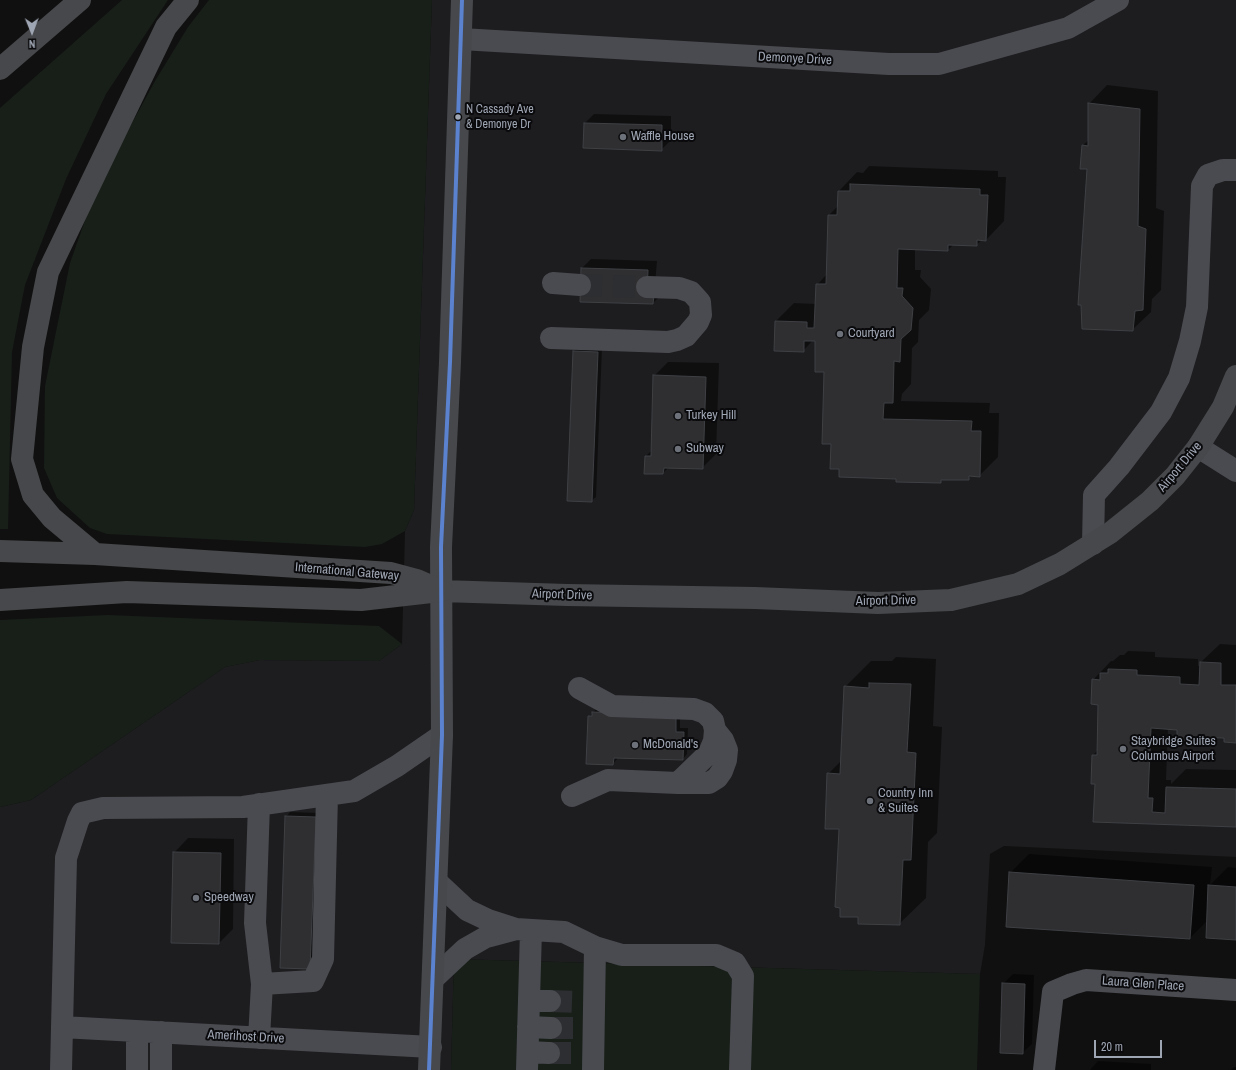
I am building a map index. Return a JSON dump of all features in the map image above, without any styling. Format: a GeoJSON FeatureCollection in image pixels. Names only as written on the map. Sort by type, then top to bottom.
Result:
{"type":"FeatureCollection","features":[{"type":"Feature","properties":{"kind":"highway"},"geometry":{"type":"LineString","coordinates":[[0,69],[80,0]]}},
{"type":"Feature","properties":{"kind":"highway"},"geometry":{"type":"LineString","coordinates":[[95,554],[52,518],[33,495],[24,466],[22,459],[33,347],[48,272],[166,27],[188,0]]}},
{"type":"Feature","properties":{"kind":"highway","name":"International Gateway"},"geometry":{"type":"LineString","coordinates":[[0,551],[95,554],[391,573],[417,580],[442,591]]}},
{"type":"Feature","properties":{"kind":"highway","name":"International Gateway"},"geometry":{"type":"LineString","coordinates":[[0,600],[126,592],[361,600],[442,591]]}},
{"type":"Feature","properties":{"kind":"main road"},"geometry":{"type":"LineString","coordinates":[[429,1070],[442,735],[441,547],[450,362],[462,0]]}},
{"type":"Feature","properties":{"kind":"main road","name":"Airport Drive"},"geometry":{"type":"LineString","coordinates":[[442,591],[567,595],[755,598],[878,603],[952,600],[1018,584],[1060,564],[1110,533],[1150,501],[1175,476],[1198,447],[1223,407],[1236,376]]}},
{"type":"Feature","properties":{"kind":"street","name":"Demonye Drive"},"geometry":{"type":"LineString","coordinates":[[461,39],[889,64],[940,64],[1068,28],[1118,0]]}},
{"type":"Feature","properties":{"kind":"street"},"geometry":{"type":"LineString","coordinates":[[1092,544],[1094,495],[1119,467],[1160,412],[1180,378],[1197,307],[1202,186],[1208,175],[1223,170],[1236,170]]}},
{"type":"Feature","properties":{"kind":"street"},"geometry":{"type":"LineString","coordinates":[[552,284],[580,284]]}},
{"type":"Feature","properties":{"kind":"street"},"geometry":{"type":"LineString","coordinates":[[551,338],[668,342],[686,336],[698,322],[701,315],[700,302],[691,292],[679,288],[647,287]]}},
{"type":"Feature","properties":{"kind":"street"},"geometry":{"type":"LineString","coordinates":[[1198,447],[1236,471]]}},
{"type":"Feature","properties":{"kind":"street"},"geometry":{"type":"LineString","coordinates":[[572,796],[608,780],[678,783],[709,753],[714,741],[716,730],[713,721],[705,714],[694,709],[612,706],[579,688]]}},
{"type":"Feature","properties":{"kind":"street"},"geometry":{"type":"LineString","coordinates":[[61,1070],[66,858],[82,813],[103,808],[243,806],[354,791],[397,766],[442,735]]}},
{"type":"Feature","properties":{"kind":"street"},"geometry":{"type":"LineString","coordinates":[[262,984],[313,981],[323,959],[327,795]]}},
{"type":"Feature","properties":{"kind":"street"},"geometry":{"type":"LineString","coordinates":[[259,1038],[262,984],[255,924],[260,804]]}},
{"type":"Feature","properties":{"kind":"street"},"geometry":{"type":"LineString","coordinates":[[437,882],[467,910],[488,920],[523,929],[564,932],[595,947],[622,955],[716,955],[735,963],[743,976],[740,1070]]}},
{"type":"Feature","properties":{"kind":"street"},"geometry":{"type":"LineString","coordinates":[[433,979],[465,949],[486,936],[523,929]]}},
{"type":"Feature","properties":{"kind":"street"},"geometry":{"type":"LineString","coordinates":[[523,929],[540,1001],[528,1027],[528,1061],[549,1053]]}},
{"type":"Feature","properties":{"kind":"street"},"geometry":{"type":"LineString","coordinates":[[588,1059],[586,1028],[587,1002],[595,947]]}},
{"type":"Feature","properties":{"kind":"street","name":"Laura Glen Place"},"geometry":{"type":"LineString","coordinates":[[1044,1070],[1052,992],[1086,980],[1236,990]]}},
{"type":"Feature","properties":{"kind":"street","name":"Amerihost Drive"},"geometry":{"type":"LineString","coordinates":[[62,1027],[430,1047]]}},
{"type":"Feature","properties":{"kind":"street"},"geometry":{"type":"LineString","coordinates":[[528,1027],[551,1028]]}},
{"type":"Feature","properties":{"kind":"street"},"geometry":{"type":"LineString","coordinates":[[137,1032],[137,1070]]}},
{"type":"Feature","properties":{"kind":"street"},"geometry":{"type":"LineString","coordinates":[[161,1032],[161,1070]]}},
{"type":"Feature","properties":{"kind":"shaded area"},"geometry":{"type":"Polygon","coordinates":[[[122,0],[168,0],[106,94],[66,179],[25,285],[12,352],[8,529],[0,529],[0,108],[122,0]]]}},
{"type":"Feature","properties":{"kind":"shaded area"},"geometry":{"type":"Polygon","coordinates":[[[209,0],[432,0],[414,510],[405,531],[382,544],[365,547],[107,534],[90,528],[57,498],[44,468],[45,386],[70,263],[96,189],[155,81],[188,27],[209,0]]]}},
{"type":"Feature","properties":{"kind":"shaded area"},"geometry":{"type":"Polygon","coordinates":[[[432,0],[1236,0],[1236,857],[1004,846],[990,854],[985,945],[980,974],[454,959],[451,1070],[0,1070],[0,807],[31,800],[225,667],[260,660],[379,661],[402,644],[405,531],[414,510],[432,0]]]}},
{"type":"Feature","properties":{"kind":"shaded area"},"geometry":{"type":"Polygon","coordinates":[[[108,615],[379,626],[402,644],[379,661],[260,660],[225,667],[31,800],[0,807],[0,620],[108,615]]]}},
{"type":"Feature","properties":{"kind":"shaded area"},"geometry":{"type":"Polygon","coordinates":[[[454,959],[980,974],[977,1070],[451,1070],[454,959]]]}},
{"type":"Feature","properties":{"kind":"building"},"geometry":{"type":"Polygon","coordinates":[[[1088,103],[1140,109],[1138,226],[1146,229],[1143,310],[1135,311],[1133,331],[1082,329],[1081,305],[1078,305],[1087,169],[1080,169],[1082,145],[1088,146],[1088,103]]]}},
{"type":"Feature","properties":{"kind":"building","name":"Waffle House"},"geometry":{"type":"Polygon","coordinates":[[[584,123],[662,125],[662,151],[583,148],[584,123]]]}},
{"type":"Feature","properties":{"kind":"building","name":"Courtyard"},"geometry":{"type":"Polygon","coordinates":[[[850,184],[980,189],[980,195],[988,195],[986,241],[977,240],[977,246],[948,245],[948,251],[898,249],[897,288],[903,288],[902,296],[913,308],[911,330],[901,339],[900,362],[894,361],[893,403],[884,403],[883,419],[972,421],[971,431],[981,431],[980,477],[969,476],[969,480],[941,480],[941,483],[896,482],[896,479],[839,477],[839,469],[830,469],[831,444],[822,444],[824,372],[815,372],[815,341],[804,341],[804,352],[774,351],[775,321],[807,322],[807,328],[814,328],[816,284],[826,284],[828,215],[837,215],[838,191],[850,191],[850,184]]]}},
{"type":"Feature","properties":{"kind":"building"},"geometry":{"type":"Polygon","coordinates":[[[581,268],[648,270],[647,294],[654,295],[653,304],[580,302],[581,268]]]}},
{"type":"Feature","properties":{"kind":"building"},"geometry":{"type":"Polygon","coordinates":[[[573,351],[598,352],[592,502],[567,501],[573,351]]]}},
{"type":"Feature","properties":{"kind":"building","name":"Turkey Hill"},"geometry":{"type":"Polygon","coordinates":[[[653,375],[706,377],[703,469],[664,468],[663,474],[644,474],[645,456],[651,456],[653,375]]]}},
{"type":"Feature","properties":{"kind":"building","name":"Staybridge Suites Columbus Airport"},"geometry":{"type":"Polygon","coordinates":[[[1200,662],[1221,663],[1221,685],[1236,685],[1236,743],[1224,742],[1224,738],[1193,737],[1193,740],[1177,740],[1177,730],[1151,728],[1148,798],[1153,798],[1152,812],[1165,813],[1166,787],[1236,789],[1236,827],[1093,822],[1095,784],[1091,784],[1092,755],[1097,755],[1098,705],[1091,704],[1092,679],[1100,680],[1100,673],[1108,673],[1108,669],[1137,670],[1137,675],[1180,677],[1180,684],[1199,685],[1200,662]]]}},
{"type":"Feature","properties":{"kind":"building","name":"Country Inn & Suites"},"geometry":{"type":"Polygon","coordinates":[[[869,683],[911,684],[907,752],[916,753],[911,860],[903,860],[900,925],[858,924],[858,917],[840,917],[840,908],[835,907],[839,829],[825,829],[827,773],[840,774],[844,686],[869,688],[869,683]]]}},
{"type":"Feature","properties":{"kind":"building","name":"McDonald's"},"geometry":{"type":"Polygon","coordinates":[[[592,712],[676,715],[676,732],[684,732],[683,760],[614,758],[613,765],[586,764],[588,716],[592,716],[592,712]]]}},
{"type":"Feature","properties":{"kind":"building","name":"Speedway"},"geometry":{"type":"Polygon","coordinates":[[[285,816],[316,817],[310,969],[280,968],[285,816]]]}},
{"type":"Feature","properties":{"kind":"building","name":"Speedway"},"geometry":{"type":"Polygon","coordinates":[[[173,852],[221,853],[219,944],[171,943],[173,852]]]}},
{"type":"Feature","properties":{"kind":"building"},"geometry":{"type":"Polygon","coordinates":[[[1009,872],[1194,885],[1190,939],[1006,927],[1009,872]]]}},
{"type":"Feature","properties":{"kind":"building"},"geometry":{"type":"Polygon","coordinates":[[[1208,885],[1236,887],[1236,940],[1206,938],[1208,885]]]}},
{"type":"Feature","properties":{"kind":"building"},"geometry":{"type":"Polygon","coordinates":[[[1002,983],[1025,984],[1023,1054],[1000,1053],[1002,983]]]}},
{"type":"Feature","properties":{"kind":"tunnel"},"geometry":{"type":"LineString","coordinates":[[580,285],[647,287]]}},
{"type":"Feature","properties":{"kind":"tunnel"},"geometry":{"type":"LineString","coordinates":[[550,1001],[579,1002]]}},
{"type":"Feature","properties":{"kind":"tunnel"},"geometry":{"type":"LineString","coordinates":[[551,1028],[580,1028]]}},
{"type":"Feature","properties":{"kind":"tunnel"},"geometry":{"type":"LineString","coordinates":[[549,1053],[578,1053]]}},
{"type":"Feature","properties":{"kind":"transit line"},"geometry":{"type":"LineString","coordinates":[[429,1070],[442,735],[441,547],[450,362],[462,0]]}},
{"type":"Feature","properties":{"kind":"place","name":"N Cassady Ave & Demonye Dr"},"geometry":{"type":"Point","coordinates":[458,117]}},
{"type":"Feature","properties":{"kind":"place","name":"Waffle House"},"geometry":{"type":"Point","coordinates":[623,137]}},
{"type":"Feature","properties":{"kind":"place","name":"Courtyard"},"geometry":{"type":"Point","coordinates":[840,334]}},
{"type":"Feature","properties":{"kind":"place","name":"Turkey Hill"},"geometry":{"type":"Point","coordinates":[678,416]}},
{"type":"Feature","properties":{"kind":"place","name":"Subway"},"geometry":{"type":"Point","coordinates":[678,449]}},
{"type":"Feature","properties":{"kind":"place","name":"McDonald's"},"geometry":{"type":"Point","coordinates":[635,745]}},
{"type":"Feature","properties":{"kind":"place","name":"Staybridge Suites Columbus Airport"},"geometry":{"type":"Point","coordinates":[1123,749]}},
{"type":"Feature","properties":{"kind":"place","name":"Country Inn & Suites"},"geometry":{"type":"Point","coordinates":[870,801]}},
{"type":"Feature","properties":{"kind":"place","name":"Speedway"},"geometry":{"type":"Point","coordinates":[196,898]}}]}
